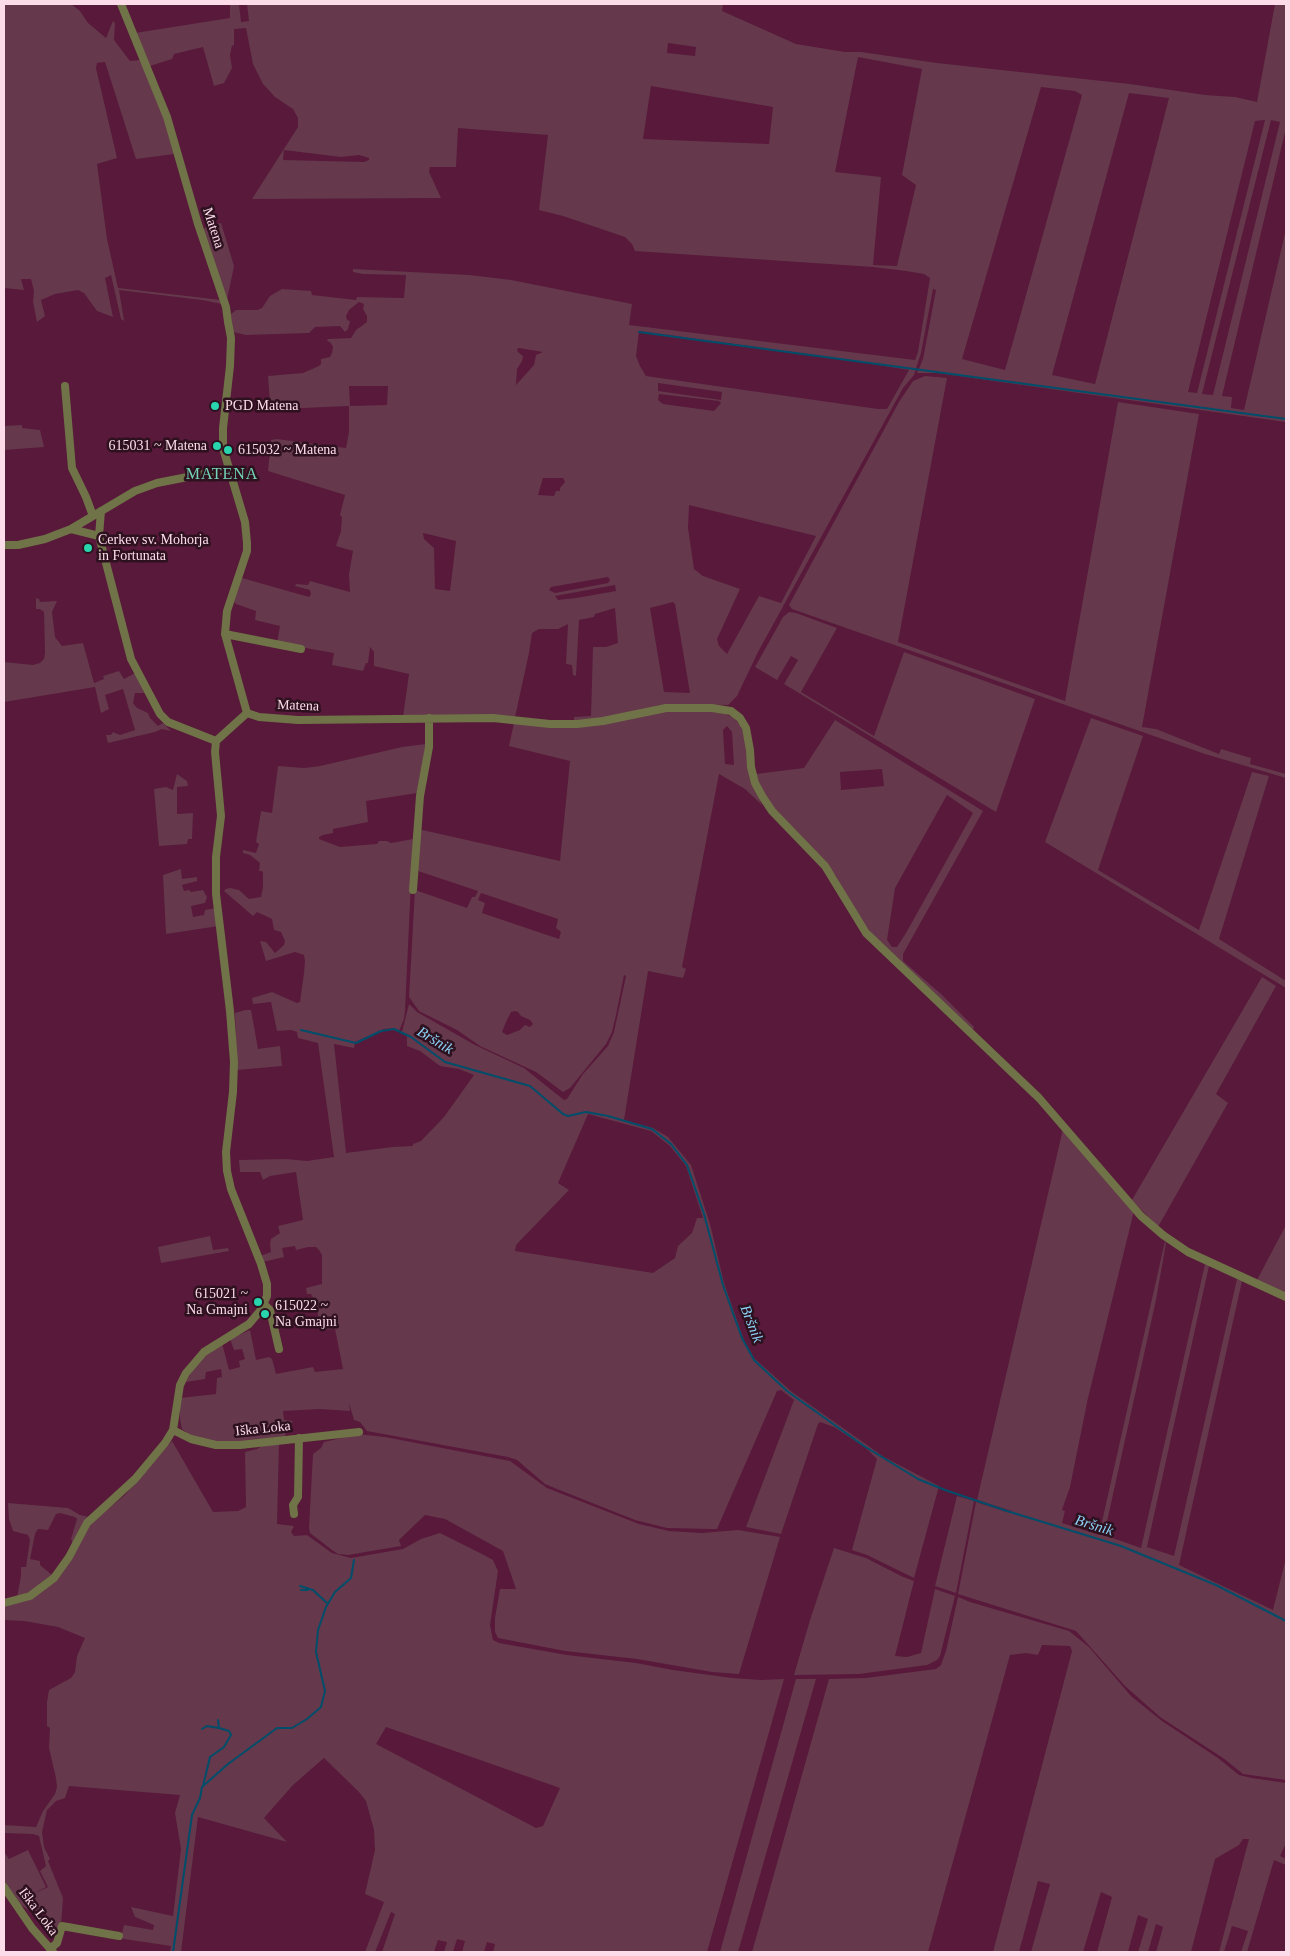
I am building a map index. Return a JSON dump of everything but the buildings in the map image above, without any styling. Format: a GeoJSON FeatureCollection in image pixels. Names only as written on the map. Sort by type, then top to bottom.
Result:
{"type":"FeatureCollection","features":[{"type":"Feature","properties":{"kind":"street","name":"Matena"},"geometry":{"type":"LineString","coordinates":[[121,4],[167,117],[198,224],[226,307],[231,338],[223,448],[245,522],[248,543],[227,611],[225,634],[247,713],[259,717],[298,720],[493,718],[550,724],[577,724],[603,721],[666,708],[712,708],[731,711],[740,718],[746,728],[751,766],[755,783],[762,796],[772,811],[825,866],[866,933],[1039,1098],[1141,1216],[1163,1235],[1188,1252],[1286,1297]]}},
{"type":"Feature","properties":{"kind":"street"},"geometry":{"type":"LineString","coordinates":[[65,386],[72,468],[93,516]]}},
{"type":"Feature","properties":{"kind":"street"},"geometry":{"type":"LineString","coordinates":[[4,546],[18,545],[71,529],[135,491],[157,483],[228,469]]}},
{"type":"Feature","properties":{"kind":"street"},"geometry":{"type":"LineString","coordinates":[[101,511],[99,536],[131,660],[160,714],[168,722],[216,741]]}},
{"type":"Feature","properties":{"kind":"street"},"geometry":{"type":"LineString","coordinates":[[71,529],[99,536]]}},
{"type":"Feature","properties":{"kind":"street"},"geometry":{"type":"LineString","coordinates":[[225,634],[301,649]]}},
{"type":"Feature","properties":{"kind":"street"},"geometry":{"type":"LineString","coordinates":[[4,1603],[30,1596],[54,1578],[69,1557],[87,1523],[135,1479],[165,1443],[173,1430],[180,1384],[186,1373],[204,1352],[249,1324],[268,1296],[263,1271],[231,1189],[227,1171],[226,1152],[233,1092],[234,1062],[227,977],[216,894],[216,857],[221,816],[215,752],[216,741],[247,713]]}},
{"type":"Feature","properties":{"kind":"street"},"geometry":{"type":"LineString","coordinates":[[413,890],[420,796],[429,748],[429,718]]}},
{"type":"Feature","properties":{"kind":"street"},"geometry":{"type":"LineString","coordinates":[[264,1304],[270,1310],[279,1349]]}},
{"type":"Feature","properties":{"kind":"street","name":"Iška Loka"},"geometry":{"type":"LineString","coordinates":[[173,1430],[192,1439],[216,1445],[240,1445],[359,1432]]}},
{"type":"Feature","properties":{"kind":"street"},"geometry":{"type":"LineString","coordinates":[[294,1514],[293,1505],[298,1496],[299,1438]]}},
{"type":"Feature","properties":{"kind":"street","name":"Iška Loka"},"geometry":{"type":"LineString","coordinates":[[4,1887],[32,1928],[52,1951]]}},
{"type":"Feature","properties":{"kind":"street"},"geometry":{"type":"LineString","coordinates":[[52,1951],[57,1943],[62,1926],[119,1936]]}},
{"type":"Feature","properties":{"kind":"shaded area"},"geometry":{"type":"Polygon","coordinates":[[[4,4],[71,4],[80,11],[88,23],[106,38],[113,21],[115,23],[114,40],[130,61],[140,60],[163,116],[174,154],[136,159],[105,62],[97,63],[96,68],[117,158],[97,164],[107,239],[118,288],[221,300],[222,304],[119,290],[124,321],[121,319],[111,275],[105,278],[113,317],[97,311],[84,293],[78,290],[55,294],[41,300],[45,316],[37,322],[31,279],[21,279],[24,290],[4,288],[4,4]]]}},
{"type":"Feature","properties":{"kind":"shaded area"},"geometry":{"type":"Polygon","coordinates":[[[230,4],[239,4],[241,22],[249,21],[247,4],[723,4],[722,11],[796,44],[845,52],[861,52],[937,63],[1235,97],[1257,102],[1275,4],[1286,4],[1286,128],[1222,396],[1232,397],[1231,408],[1244,410],[1286,229],[1286,422],[937,373],[917,373],[923,359],[936,290],[933,289],[921,353],[914,375],[903,388],[758,652],[737,696],[728,705],[678,704],[603,718],[574,721],[574,717],[591,716],[593,647],[606,647],[618,643],[615,608],[595,614],[594,617],[579,620],[576,676],[573,675],[572,665],[566,664],[568,624],[558,629],[539,629],[532,633],[515,717],[403,717],[409,674],[374,666],[374,652],[370,647],[368,663],[366,663],[363,671],[332,665],[334,653],[277,643],[280,626],[255,620],[256,611],[234,602],[242,578],[309,597],[311,594],[310,590],[295,586],[296,584],[308,585],[310,581],[350,592],[349,574],[353,551],[336,546],[341,531],[342,517],[340,515],[345,495],[268,471],[271,440],[277,439],[346,448],[349,432],[349,406],[278,409],[277,403],[270,403],[268,376],[303,373],[319,366],[321,359],[330,357],[332,353],[333,347],[327,341],[328,339],[351,338],[356,330],[367,322],[367,316],[363,309],[364,304],[359,302],[349,310],[346,316],[347,320],[350,321],[345,332],[340,326],[315,327],[309,333],[246,335],[233,332],[231,314],[236,310],[257,310],[262,308],[270,296],[282,289],[311,291],[312,295],[356,300],[357,297],[404,298],[406,275],[363,274],[353,272],[353,269],[469,275],[511,280],[632,304],[629,325],[915,360],[918,352],[930,278],[924,274],[873,267],[635,251],[632,244],[625,237],[539,210],[548,135],[458,128],[456,167],[430,167],[429,172],[441,198],[252,199],[298,127],[298,118],[293,109],[275,97],[263,84],[253,64],[246,28],[234,29],[234,46],[232,45],[230,55],[232,68],[224,83],[214,86],[203,47],[174,54],[172,59],[150,66],[135,33],[230,18],[230,4]],[[668,43],[667,53],[695,56],[696,47],[668,43]],[[858,57],[835,172],[881,177],[873,265],[897,266],[916,185],[902,175],[922,69],[858,57]],[[651,86],[643,139],[769,144],[773,107],[651,86]],[[1041,87],[962,359],[1005,370],[1082,95],[1075,91],[1041,87]],[[1129,93],[1052,375],[1095,384],[1169,98],[1129,93]],[[1265,120],[1255,121],[1188,392],[1197,393],[1265,120]],[[1271,120],[1202,394],[1213,395],[1280,122],[1271,120]],[[284,150],[283,160],[364,162],[369,160],[369,158],[359,155],[341,157],[284,150]],[[639,331],[636,356],[646,376],[887,409],[909,370],[639,331]],[[517,349],[523,356],[517,369],[516,385],[534,365],[536,355],[543,352],[517,349]],[[658,383],[658,391],[721,400],[722,392],[658,383]],[[349,386],[350,406],[387,405],[388,386],[349,386]],[[659,394],[658,400],[663,404],[714,411],[721,403],[719,401],[659,394]],[[543,478],[538,495],[554,496],[556,491],[560,491],[565,482],[563,478],[543,478]],[[689,505],[688,528],[694,569],[703,576],[740,589],[717,639],[719,646],[727,654],[759,596],[781,603],[816,536],[689,505]],[[423,533],[424,539],[434,548],[435,589],[450,591],[456,541],[423,533]],[[608,577],[551,587],[549,590],[555,593],[608,583],[610,580],[608,577]],[[615,585],[555,596],[558,600],[616,591],[615,585]],[[673,602],[650,608],[664,692],[690,693],[675,604],[673,602]]]}},
{"type":"Feature","properties":{"kind":"shaded area"},"geometry":{"type":"Polygon","coordinates":[[[221,223],[234,266],[227,300],[203,230],[207,226],[221,223]]]}},
{"type":"Feature","properties":{"kind":"shaded area"},"geometry":{"type":"Polygon","coordinates":[[[925,376],[947,378],[898,642],[1065,701],[1118,402],[1199,414],[1142,727],[1156,729],[1219,754],[1221,749],[1251,758],[1250,764],[1286,774],[1286,778],[1205,754],[792,609],[789,605],[899,402],[913,381],[925,376]]]}},
{"type":"Feature","properties":{"kind":"shaded area"},"geometry":{"type":"Polygon","coordinates":[[[22,425],[22,428],[40,430],[44,447],[4,450],[4,426],[22,425]]]}},
{"type":"Feature","properties":{"kind":"shaded area"},"geometry":{"type":"Polygon","coordinates":[[[36,598],[40,602],[57,601],[52,612],[55,637],[62,646],[83,643],[94,683],[104,679],[103,676],[119,671],[124,679],[135,673],[144,693],[135,693],[133,703],[137,708],[148,713],[158,726],[163,723],[171,731],[162,729],[108,743],[106,735],[111,735],[113,732],[120,735],[135,730],[123,689],[105,695],[109,709],[101,713],[95,687],[4,702],[4,662],[33,665],[40,663],[44,659],[44,612],[36,609],[36,598]]]}},
{"type":"Feature","properties":{"kind":"shaded area"},"geometry":{"type":"Polygon","coordinates":[[[789,612],[837,628],[801,692],[874,736],[904,652],[1035,699],[996,812],[784,684],[798,660],[791,656],[777,680],[755,667],[783,617],[789,612]]]}},
{"type":"Feature","properties":{"kind":"shaded area"},"geometry":{"type":"Polygon","coordinates":[[[702,710],[733,717],[741,726],[747,743],[749,774],[753,788],[762,805],[745,789],[719,774],[682,967],[686,969],[683,978],[648,971],[624,1120],[653,1128],[668,1137],[691,1165],[710,1224],[724,1283],[744,1340],[754,1358],[792,1392],[884,1457],[939,1486],[914,1578],[867,1555],[852,1550],[877,1459],[866,1448],[834,1427],[820,1422],[781,1534],[746,1527],[794,1400],[781,1390],[777,1391],[717,1529],[667,1528],[635,1520],[545,1484],[517,1460],[508,1457],[367,1431],[360,1422],[354,1420],[349,1403],[350,1411],[320,1409],[283,1411],[284,1420],[293,1421],[286,1431],[285,1437],[241,1442],[217,1442],[192,1436],[182,1429],[180,1398],[216,1394],[217,1378],[222,1377],[221,1369],[206,1372],[205,1379],[186,1382],[197,1362],[222,1343],[229,1370],[240,1367],[239,1361],[245,1359],[242,1349],[234,1350],[230,1339],[250,1330],[256,1360],[269,1357],[272,1359],[276,1374],[313,1367],[315,1372],[343,1369],[335,1329],[320,1330],[317,1307],[311,1294],[307,1294],[306,1288],[322,1284],[322,1255],[319,1250],[316,1247],[308,1247],[296,1250],[295,1246],[282,1248],[284,1257],[263,1262],[260,1256],[271,1252],[271,1239],[280,1233],[278,1226],[303,1220],[296,1172],[270,1176],[263,1180],[260,1172],[240,1172],[239,1160],[286,1159],[307,1161],[334,1157],[318,1043],[298,1038],[297,1032],[291,1030],[277,1031],[271,1002],[253,1004],[252,998],[272,992],[297,1003],[300,1002],[304,973],[304,955],[295,952],[266,961],[260,941],[266,942],[275,953],[284,945],[285,941],[281,932],[274,930],[272,919],[257,912],[253,916],[224,891],[230,888],[239,890],[249,899],[261,897],[263,873],[259,871],[260,863],[250,855],[243,853],[243,850],[256,853],[259,844],[256,842],[261,811],[272,813],[278,766],[304,768],[320,766],[402,747],[426,744],[417,793],[366,801],[368,822],[333,829],[333,833],[319,837],[319,839],[340,847],[377,844],[379,841],[391,843],[413,839],[404,1019],[399,1031],[395,1028],[384,1029],[355,1042],[354,1048],[334,1044],[346,1153],[413,1146],[413,1144],[421,1141],[444,1117],[474,1075],[459,1069],[440,1066],[420,1051],[407,1046],[407,1037],[402,1032],[409,1004],[417,1012],[475,1045],[524,1068],[564,1100],[567,1099],[583,1074],[608,1046],[614,1032],[626,976],[624,975],[612,1032],[606,1044],[570,1088],[563,1092],[536,1072],[480,1046],[457,1030],[419,1011],[409,997],[415,890],[467,908],[472,897],[475,897],[478,891],[415,870],[418,829],[560,861],[570,761],[509,746],[514,723],[537,726],[661,712],[702,710]],[[727,726],[723,730],[725,764],[734,765],[732,732],[727,726]],[[481,893],[478,900],[485,903],[482,913],[559,939],[561,932],[556,928],[558,919],[481,893]],[[511,1012],[502,1032],[507,1035],[520,1030],[525,1025],[530,1027],[533,1024],[518,1012],[511,1012]],[[588,1114],[558,1183],[569,1190],[516,1245],[515,1251],[653,1273],[675,1258],[678,1246],[692,1233],[697,1218],[703,1218],[686,1166],[670,1146],[651,1131],[588,1114]]]}},
{"type":"Feature","properties":{"kind":"shaded area"},"geometry":{"type":"Polygon","coordinates":[[[1091,718],[1143,736],[1098,870],[1199,930],[1252,772],[1269,776],[1219,939],[1286,981],[1286,988],[1045,842],[1091,718]]]}},
{"type":"Feature","properties":{"kind":"shaded area"},"geometry":{"type":"Polygon","coordinates":[[[835,720],[983,811],[903,954],[903,961],[941,994],[974,1027],[973,1030],[874,937],[856,912],[836,876],[771,805],[762,790],[756,774],[804,768],[835,720]],[[882,769],[840,772],[841,790],[884,786],[882,769]],[[947,795],[895,888],[887,940],[892,947],[897,947],[906,933],[973,813],[947,795]]]}},
{"type":"Feature","properties":{"kind":"shaded area"},"geometry":{"type":"Polygon","coordinates":[[[177,774],[187,781],[188,786],[177,787],[177,814],[193,813],[192,839],[188,839],[187,844],[159,846],[154,789],[166,787],[173,790],[177,774]]]}},
{"type":"Feature","properties":{"kind":"shaded area"},"geometry":{"type":"Polygon","coordinates":[[[181,869],[182,879],[197,877],[197,881],[182,885],[184,891],[203,890],[207,897],[205,903],[191,906],[193,917],[204,915],[205,910],[216,908],[219,926],[166,934],[163,875],[181,869]]]}},
{"type":"Feature","properties":{"kind":"shaded area"},"geometry":{"type":"Polygon","coordinates":[[[1262,977],[1276,986],[1216,1094],[1228,1103],[1158,1227],[1132,1200],[1262,977]]]}},
{"type":"Feature","properties":{"kind":"shaded area"},"geometry":{"type":"Polygon","coordinates":[[[251,1010],[258,1049],[280,1046],[282,1066],[237,1070],[235,1013],[251,1010]]]}},
{"type":"Feature","properties":{"kind":"shaded area"},"geometry":{"type":"Polygon","coordinates":[[[1063,1129],[1134,1211],[1088,1398],[1070,1487],[1062,1510],[1065,1511],[1062,1523],[1099,1535],[1165,1241],[1156,1300],[1104,1535],[1141,1548],[1205,1264],[1209,1266],[1147,1547],[1174,1556],[1237,1279],[1242,1281],[1179,1565],[1273,1610],[1286,1558],[1286,1780],[1243,1774],[1223,1758],[1160,1717],[1125,1686],[1076,1631],[958,1594],[976,1502],[1010,1513],[1012,1511],[977,1500],[1063,1129]]]}},
{"type":"Feature","properties":{"kind":"shaded area"},"geometry":{"type":"Polygon","coordinates":[[[1286,1225],[1286,1294],[1257,1280],[1286,1225]]]}},
{"type":"Feature","properties":{"kind":"shaded area"},"geometry":{"type":"Polygon","coordinates":[[[210,1236],[213,1250],[228,1248],[229,1251],[161,1263],[158,1247],[210,1236]]]}},
{"type":"Feature","properties":{"kind":"shaded area"},"geometry":{"type":"Polygon","coordinates":[[[358,1434],[385,1437],[510,1461],[547,1488],[639,1524],[669,1531],[702,1533],[738,1530],[780,1537],[739,1674],[712,1672],[637,1659],[565,1651],[498,1638],[495,1632],[495,1618],[500,1589],[516,1589],[503,1551],[445,1519],[425,1515],[399,1540],[401,1546],[348,1555],[338,1554],[310,1533],[313,1454],[321,1448],[324,1442],[358,1434]]]}},
{"type":"Feature","properties":{"kind":"shaded area"},"geometry":{"type":"Polygon","coordinates":[[[172,1441],[213,1512],[238,1511],[246,1507],[245,1452],[264,1445],[279,1443],[277,1524],[294,1526],[291,1532],[294,1536],[307,1535],[332,1553],[351,1558],[403,1549],[421,1539],[440,1533],[484,1555],[493,1560],[498,1571],[490,1625],[493,1640],[499,1643],[567,1655],[636,1663],[732,1678],[784,1679],[707,1952],[493,1952],[495,1944],[487,1942],[484,1952],[462,1952],[465,1941],[457,1939],[453,1952],[444,1952],[447,1942],[438,1940],[434,1952],[382,1952],[395,1914],[391,1912],[375,1952],[365,1952],[384,1902],[365,1894],[375,1850],[374,1830],[366,1801],[324,1758],[293,1785],[264,1818],[287,1842],[198,1817],[181,1952],[170,1952],[171,1946],[121,1937],[124,1925],[153,1930],[154,1925],[135,1917],[131,1907],[173,1916],[181,1849],[175,1813],[180,1795],[69,1786],[65,1798],[56,1801],[47,1810],[42,1832],[44,1847],[50,1859],[48,1861],[63,1898],[61,1926],[58,1928],[53,1926],[45,1912],[33,1913],[18,1903],[4,1882],[4,1852],[9,1859],[28,1850],[46,1887],[33,1894],[48,1887],[40,1871],[46,1866],[39,1836],[4,1833],[4,1825],[36,1827],[43,1811],[55,1794],[57,1787],[56,1778],[49,1748],[50,1728],[47,1726],[49,1690],[71,1678],[75,1672],[77,1656],[85,1638],[58,1627],[24,1621],[4,1620],[4,1606],[57,1580],[71,1560],[89,1527],[100,1515],[125,1495],[172,1441]],[[386,1727],[376,1744],[536,1828],[543,1826],[560,1788],[386,1727]]]}},
{"type":"Feature","properties":{"kind":"shaded area"},"geometry":{"type":"Polygon","coordinates":[[[957,1496],[974,1501],[956,1593],[935,1586],[957,1496]]]}},
{"type":"Feature","properties":{"kind":"shaded area"},"geometry":{"type":"Polygon","coordinates":[[[8,1503],[68,1508],[80,1515],[89,1517],[73,1544],[71,1539],[77,1519],[75,1517],[60,1513],[56,1514],[48,1530],[38,1529],[35,1534],[30,1559],[40,1561],[40,1565],[52,1575],[33,1590],[17,1598],[21,1567],[26,1567],[30,1540],[28,1535],[13,1531],[9,1519],[8,1503]]]}},
{"type":"Feature","properties":{"kind":"shaded area"},"geometry":{"type":"Polygon","coordinates":[[[834,1548],[866,1558],[914,1581],[895,1656],[907,1657],[921,1653],[935,1589],[955,1596],[940,1656],[937,1660],[927,1665],[859,1674],[794,1675],[834,1548]]]}},
{"type":"Feature","properties":{"kind":"shaded area"},"geometry":{"type":"Polygon","coordinates":[[[958,1597],[1069,1631],[1089,1647],[1131,1696],[1162,1721],[1218,1758],[1239,1775],[1286,1783],[1286,1843],[1280,1856],[1286,1859],[1286,1865],[1274,1860],[1247,1952],[1241,1952],[1248,1931],[1232,1926],[1224,1952],[1219,1952],[1249,1839],[1243,1839],[1239,1845],[1215,1859],[1191,1952],[1156,1952],[1163,1927],[1156,1924],[1148,1952],[1138,1952],[1148,1919],[1138,1915],[1128,1952],[1097,1952],[1112,1897],[1101,1892],[1083,1952],[1031,1952],[1050,1884],[1038,1881],[1019,1952],[993,1952],[1072,1651],[1070,1646],[1042,1645],[1038,1655],[1026,1653],[1010,1655],[928,1952],[752,1952],[829,1679],[866,1678],[936,1669],[941,1665],[946,1651],[958,1597]]]}},
{"type":"Feature","properties":{"kind":"shaded area"},"geometry":{"type":"Polygon","coordinates":[[[796,1679],[816,1679],[738,1952],[720,1952],[796,1679]]]}},
{"type":"Feature","properties":{"kind":"waterway"},"geometry":{"type":"LineString","coordinates":[[639,332],[1286,419]]}},
{"type":"Feature","properties":{"kind":"waterway","name":"Bršnik"},"geometry":{"type":"LineString","coordinates":[[301,1030],[356,1043],[381,1031],[394,1029],[411,1037],[445,1062],[530,1086],[563,1114],[568,1116],[586,1112],[608,1116],[652,1129],[671,1144],[687,1165],[704,1214],[723,1285],[742,1338],[754,1360],[787,1391],[864,1446],[918,1479],[1007,1511],[1121,1546],[1216,1585],[1286,1621]]}},
{"type":"Feature","properties":{"kind":"waterway"},"geometry":{"type":"LineString","coordinates":[[173,1952],[192,1815],[200,1798],[202,1787],[228,1764],[277,1728],[292,1728],[307,1719],[321,1707],[325,1691],[316,1652],[318,1630],[326,1607],[335,1592],[351,1578],[354,1560]]}},
{"type":"Feature","properties":{"kind":"waterway"},"geometry":{"type":"LineString","coordinates":[[300,1586],[313,1590],[327,1603]]}},
{"type":"Feature","properties":{"kind":"waterway"},"geometry":{"type":"LineString","coordinates":[[301,1590],[308,1590]]}},
{"type":"Feature","properties":{"kind":"waterway"},"geometry":{"type":"LineString","coordinates":[[203,1786],[210,1757],[224,1747],[231,1735],[229,1731],[219,1728],[218,1720]]}},
{"type":"Feature","properties":{"kind":"waterway"},"geometry":{"type":"LineString","coordinates":[[202,1729],[207,1726],[219,1728]]}},
{"type":"Feature","properties":{"kind":"place","name":"PGD Matena"},"geometry":{"type":"Point","coordinates":[215,406]}},
{"type":"Feature","properties":{"kind":"place","name":"615031 ~ Matena"},"geometry":{"type":"Point","coordinates":[217,446]}},
{"type":"Feature","properties":{"kind":"place","name":"615032 ~ Matena"},"geometry":{"type":"Point","coordinates":[228,450]}},
{"type":"Feature","properties":{"kind":"place","name":"Cerkev sv. Mohorja in Fortunata"},"geometry":{"type":"Point","coordinates":[88,548]}},
{"type":"Feature","properties":{"kind":"place","name":"615021 ~ Na Gmajni"},"geometry":{"type":"Point","coordinates":[258,1302]}},
{"type":"Feature","properties":{"kind":"place","name":"615022 ~ Na Gmajni"},"geometry":{"type":"Point","coordinates":[265,1314]}},
{"type":"Feature","properties":{"kind":"district","name":"MATENA"},"geometry":{"type":"Point","coordinates":[222,475]}}]}
